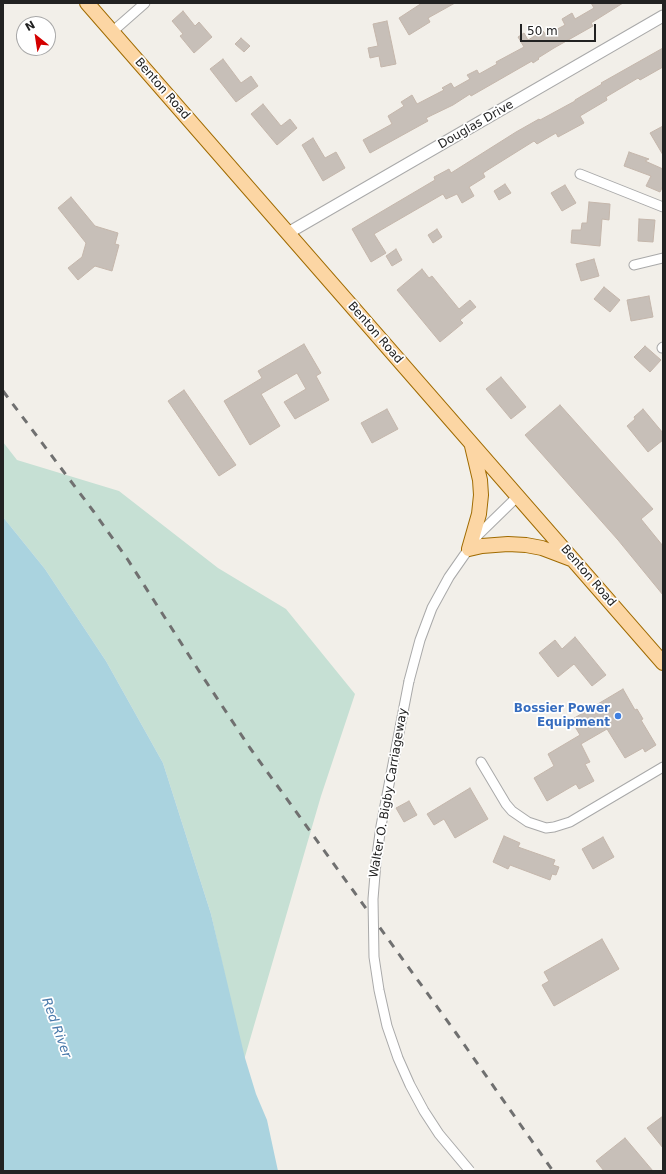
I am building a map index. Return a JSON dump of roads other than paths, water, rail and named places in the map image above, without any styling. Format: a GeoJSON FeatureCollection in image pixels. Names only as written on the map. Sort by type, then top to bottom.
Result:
{"type":"FeatureCollection","features":[{"type":"Feature","properties":{"kind":"main road","name":"Benton Road"},"geometry":{"type":"LineString","coordinates":[[87,3],[663,663]]}},
{"type":"Feature","properties":{"kind":"main road"},"geometry":{"type":"LineString","coordinates":[[471,442],[480,480],[481,495],[479,514],[469,549],[482,546],[526,544],[542,548],[574,560]]}},
{"type":"Feature","properties":{"kind":"street"},"geometry":{"type":"LineString","coordinates":[[112,32],[145,3]]}},
{"type":"Feature","properties":{"kind":"street","name":"Douglas Drive"},"geometry":{"type":"LineString","coordinates":[[288,234],[663,16]]}},
{"type":"Feature","properties":{"kind":"street"},"geometry":{"type":"LineString","coordinates":[[580,174],[663,207]]}},
{"type":"Feature","properties":{"kind":"street"},"geometry":{"type":"LineString","coordinates":[[634,265],[663,258]]}},
{"type":"Feature","properties":{"kind":"street","name":"Walter O. Bigby Carriageway"},"geometry":{"type":"LineString","coordinates":[[470,1171],[439,1134],[424,1111],[398,1058],[379,990],[374,957],[373,900],[376,862],[409,681],[420,640],[432,608],[449,577],[479,534],[518,496]]}},
{"type":"Feature","properties":{"kind":"street"},"geometry":{"type":"LineString","coordinates":[[481,762],[506,804],[512,811],[528,822],[546,828],[570,822],[663,767]]}},
{"type":"Feature","properties":{"kind":"water","name":"Red River"},"geometry":{"type":"Polygon","coordinates":[[[3,517],[45,569],[106,661],[163,763],[211,914],[245,1058],[256,1094],[267,1120],[278,1171],[3,1171],[3,517]]]}},
{"type":"Feature","properties":{"kind":"railway"},"geometry":{"type":"LineString","coordinates":[[3,391],[94,512],[128,560],[250,748],[456,1033],[553,1171]]}},
{"type":"Feature","properties":{"kind":"place","name":"Bossier Power Equipment"},"geometry":{"type":"Point","coordinates":[618,716]}}]}
